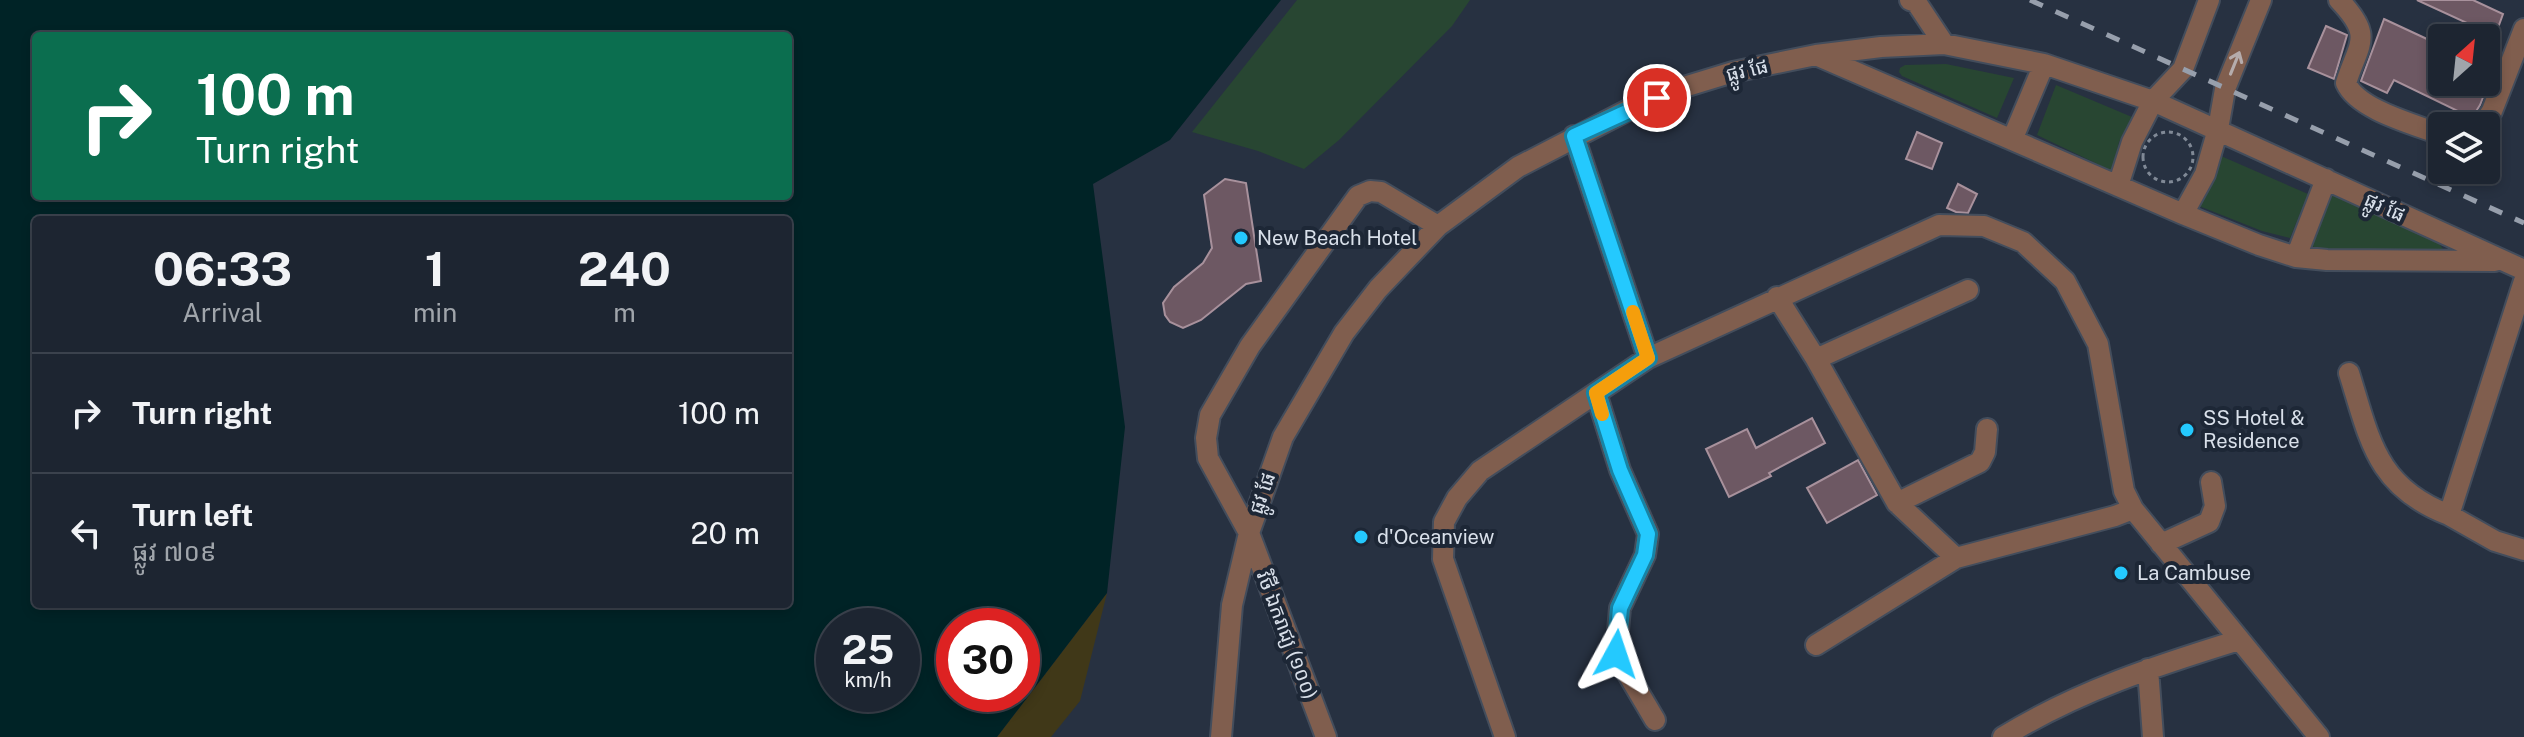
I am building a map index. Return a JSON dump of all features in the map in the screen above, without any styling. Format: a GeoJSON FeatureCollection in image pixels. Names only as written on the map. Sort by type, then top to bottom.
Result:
{"type":"FeatureCollection","features":[{"type":"Feature","properties":{"kind":"street"},"geometry":{"type":"LineString","coordinates":[[1910,0],[1916,2],[1944,44]]}},
{"type":"Feature","properties":{"kind":"street"},"geometry":{"type":"LineString","coordinates":[[2118,186],[2132,142],[2153,101],[2183,69],[2209,0]]}},
{"type":"Feature","properties":{"kind":"street"},"geometry":{"type":"LineString","coordinates":[[2183,214],[2205,174],[2225,89],[2261,0]]}},
{"type":"Feature","properties":{"kind":"street"},"geometry":{"type":"LineString","coordinates":[[2339,0],[2358,26],[2362,46],[2346,83],[2351,93],[2362,103],[2428,129]]}},
{"type":"Feature","properties":{"kind":"street"},"geometry":{"type":"LineString","coordinates":[[2491,112],[2524,29]]}},
{"type":"Feature","properties":{"kind":"street","name":"ផ្លូវ ផែ"},"geometry":{"type":"LineString","coordinates":[[1221,737],[1232,605],[1249,533],[1283,437],[1344,333],[1378,289],[1438,226],[1518,167],[1630,109],[1684,87],[1733,72],[1816,55],[1881,47],[1944,44],[2044,64],[2153,101],[2524,270]]}},
{"type":"Feature","properties":{"kind":"street"},"geometry":{"type":"LineString","coordinates":[[1816,55],[2183,214],[2296,257],[2327,260],[2503,261]]}},
{"type":"Feature","properties":{"kind":"street"},"geometry":{"type":"LineString","coordinates":[[2012,140],[2044,64]]}},
{"type":"Feature","properties":{"kind":"street"},"geometry":{"type":"LineString","coordinates":[[1574,136],[1648,358]]}},
{"type":"Feature","properties":{"kind":"street"},"geometry":{"type":"LineString","coordinates":[[2296,257],[2326,179]]}},
{"type":"Feature","properties":{"kind":"street","name":"វិថី ឯករាជ្យ (១០០)"},"geometry":{"type":"LineString","coordinates":[[1326,737],[1249,533],[1208,458],[1206,438],[1210,415],[1250,346],[1358,196],[1370,191],[1381,192],[1438,226]]}},
{"type":"Feature","properties":{"kind":"street"},"geometry":{"type":"LineString","coordinates":[[1505,737],[1443,559],[1444,522],[1457,498],[1480,471],[1648,358],[1939,225],[1984,226],[2023,242],[2065,281],[2098,344],[2124,491],[2133,509],[2319,737]]}},
{"type":"Feature","properties":{"kind":"street"},"geometry":{"type":"LineString","coordinates":[[2449,515],[2524,281]]}},
{"type":"Feature","properties":{"kind":"street"},"geometry":{"type":"LineString","coordinates":[[1816,359],[1968,290]]}},
{"type":"Feature","properties":{"kind":"street"},"geometry":{"type":"LineString","coordinates":[[1777,297],[1816,359],[1897,503],[1956,558]]}},
{"type":"Feature","properties":{"kind":"street"},"geometry":{"type":"LineString","coordinates":[[2349,373],[2375,455],[2404,491],[2423,505],[2449,515],[2495,541],[2524,550]]}},
{"type":"Feature","properties":{"kind":"street"},"geometry":{"type":"LineString","coordinates":[[1596,393],[1620,470],[1648,534],[1645,555],[1620,608],[1616,654],[1655,720]]}},
{"type":"Feature","properties":{"kind":"street"},"geometry":{"type":"LineString","coordinates":[[1897,503],[1980,462],[1985,452],[1987,429]]}},
{"type":"Feature","properties":{"kind":"street"},"geometry":{"type":"LineString","coordinates":[[2161,544],[2209,522],[2215,506],[2211,482]]}},
{"type":"Feature","properties":{"kind":"street"},"geometry":{"type":"LineString","coordinates":[[1816,645],[1956,558],[2133,509]]}},
{"type":"Feature","properties":{"kind":"street"},"geometry":{"type":"LineString","coordinates":[[1232,605],[1242,597],[1254,595],[1274,605]]}},
{"type":"Feature","properties":{"kind":"street"},"geometry":{"type":"LineString","coordinates":[[2003,737],[2046,711],[2148,669],[2239,640]]}},
{"type":"Feature","properties":{"kind":"street"},"geometry":{"type":"LineString","coordinates":[[2148,669],[2153,737]]}},
{"type":"Feature","properties":{"kind":"path"},"geometry":{"type":"LineString","coordinates":[[2169,132],[2177,134],[2190,145],[2193,163],[2183,178],[2165,182],[2150,174],[2143,156],[2151,139],[2169,132]]}},
{"type":"Feature","properties":{"kind":"shaded area"},"geometry":{"type":"Polygon","coordinates":[[[0,0],[1281,0],[1170,140],[1093,184],[1125,427],[1107,593],[1040,681],[1040,608],[936,608],[936,712],[1016,712],[997,737],[0,737],[0,0]]]}},
{"type":"Feature","properties":{"kind":"shaded area"},"geometry":{"type":"Polygon","coordinates":[[[1297,0],[1470,0],[1452,26],[1339,140],[1304,169],[1258,151],[1192,132],[1297,0]]]}},
{"type":"Feature","properties":{"kind":"shaded area"},"geometry":{"type":"Polygon","coordinates":[[[1946,64],[2014,78],[1997,118],[1899,72],[1905,65],[1946,64]]]}},
{"type":"Feature","properties":{"kind":"shaded area"},"geometry":{"type":"Polygon","coordinates":[[[2056,85],[2132,117],[2119,142],[2112,171],[2037,135],[2056,85]]]}},
{"type":"Feature","properties":{"kind":"shaded area"},"geometry":{"type":"Polygon","coordinates":[[[2221,156],[2308,194],[2290,238],[2262,231],[2199,206],[2212,183],[2221,156]]]}},
{"type":"Feature","properties":{"kind":"shaded area"},"geometry":{"type":"Polygon","coordinates":[[[2330,194],[2438,242],[2443,249],[2316,250],[2311,244],[2330,194]]]}},
{"type":"Feature","properties":{"kind":"sand"},"geometry":{"type":"Polygon","coordinates":[[[1107,593],[1080,701],[1051,737],[997,737],[1016,712],[1040,712],[1040,681],[1107,593]]]}},
{"type":"Feature","properties":{"kind":"building"},"geometry":{"type":"Polygon","coordinates":[[[2417,0],[2473,0],[2503,14],[2499,24],[2469,24],[2417,0]]]}},
{"type":"Feature","properties":{"kind":"building"},"geometry":{"type":"Polygon","coordinates":[[[2384,19],[2428,39],[2428,96],[2484,96],[2476,112],[2460,112],[2394,80],[2387,93],[2361,81],[2384,19]]]}},
{"type":"Feature","properties":{"kind":"building"},"geometry":{"type":"Polygon","coordinates":[[[2326,26],[2347,35],[2334,79],[2308,68],[2326,26]]]}},
{"type":"Feature","properties":{"kind":"building"},"geometry":{"type":"Polygon","coordinates":[[[1917,132],[1942,143],[1932,169],[1906,159],[1917,132]]]}},
{"type":"Feature","properties":{"kind":"building"},"geometry":{"type":"Polygon","coordinates":[[[1225,179],[1246,183],[1261,281],[1246,284],[1201,320],[1183,328],[1170,322],[1163,303],[1174,287],[1203,263],[1212,248],[1204,195],[1225,179]]]}},
{"type":"Feature","properties":{"kind":"building"},"geometry":{"type":"Polygon","coordinates":[[[1958,184],[1977,194],[1968,213],[1947,208],[1958,184]]]}},
{"type":"Feature","properties":{"kind":"building"},"geometry":{"type":"Polygon","coordinates":[[[1812,418],[1825,443],[1729,497],[1706,449],[1747,429],[1756,448],[1812,418]]]}},
{"type":"Feature","properties":{"kind":"building"},"geometry":{"type":"Polygon","coordinates":[[[1858,460],[1877,495],[1827,523],[1807,488],[1858,460]]]}},
{"type":"Feature","properties":{"kind":"railway"},"geometry":{"type":"LineString","coordinates":[[2030,0],[2524,223]]}},
{"type":"Feature","properties":{"kind":"slow traffic"},"geometry":{"type":"LineString","coordinates":[[1602,414],[1596,393],[1648,358],[1633,312]]}},
{"type":"Feature","properties":{"kind":"place","name":"New Beach Hotel"},"geometry":{"type":"Point","coordinates":[1241,238]}},
{"type":"Feature","properties":{"kind":"place","name":"SS Hotel & Residence"},"geometry":{"type":"Point","coordinates":[2187,430]}},
{"type":"Feature","properties":{"kind":"place","name":"d'Oceanview"},"geometry":{"type":"Point","coordinates":[1361,537]}},
{"type":"Feature","properties":{"kind":"place","name":"La Cambuse"},"geometry":{"type":"Point","coordinates":[2121,573]}},
{"type":"Feature","properties":{"kind":"route"},"geometry":{"type":"LineString","coordinates":[[1616,654],[1620,608],[1645,555],[1648,534],[1620,470],[1596,393],[1648,358],[1574,136],[1657,98]]}}]}
